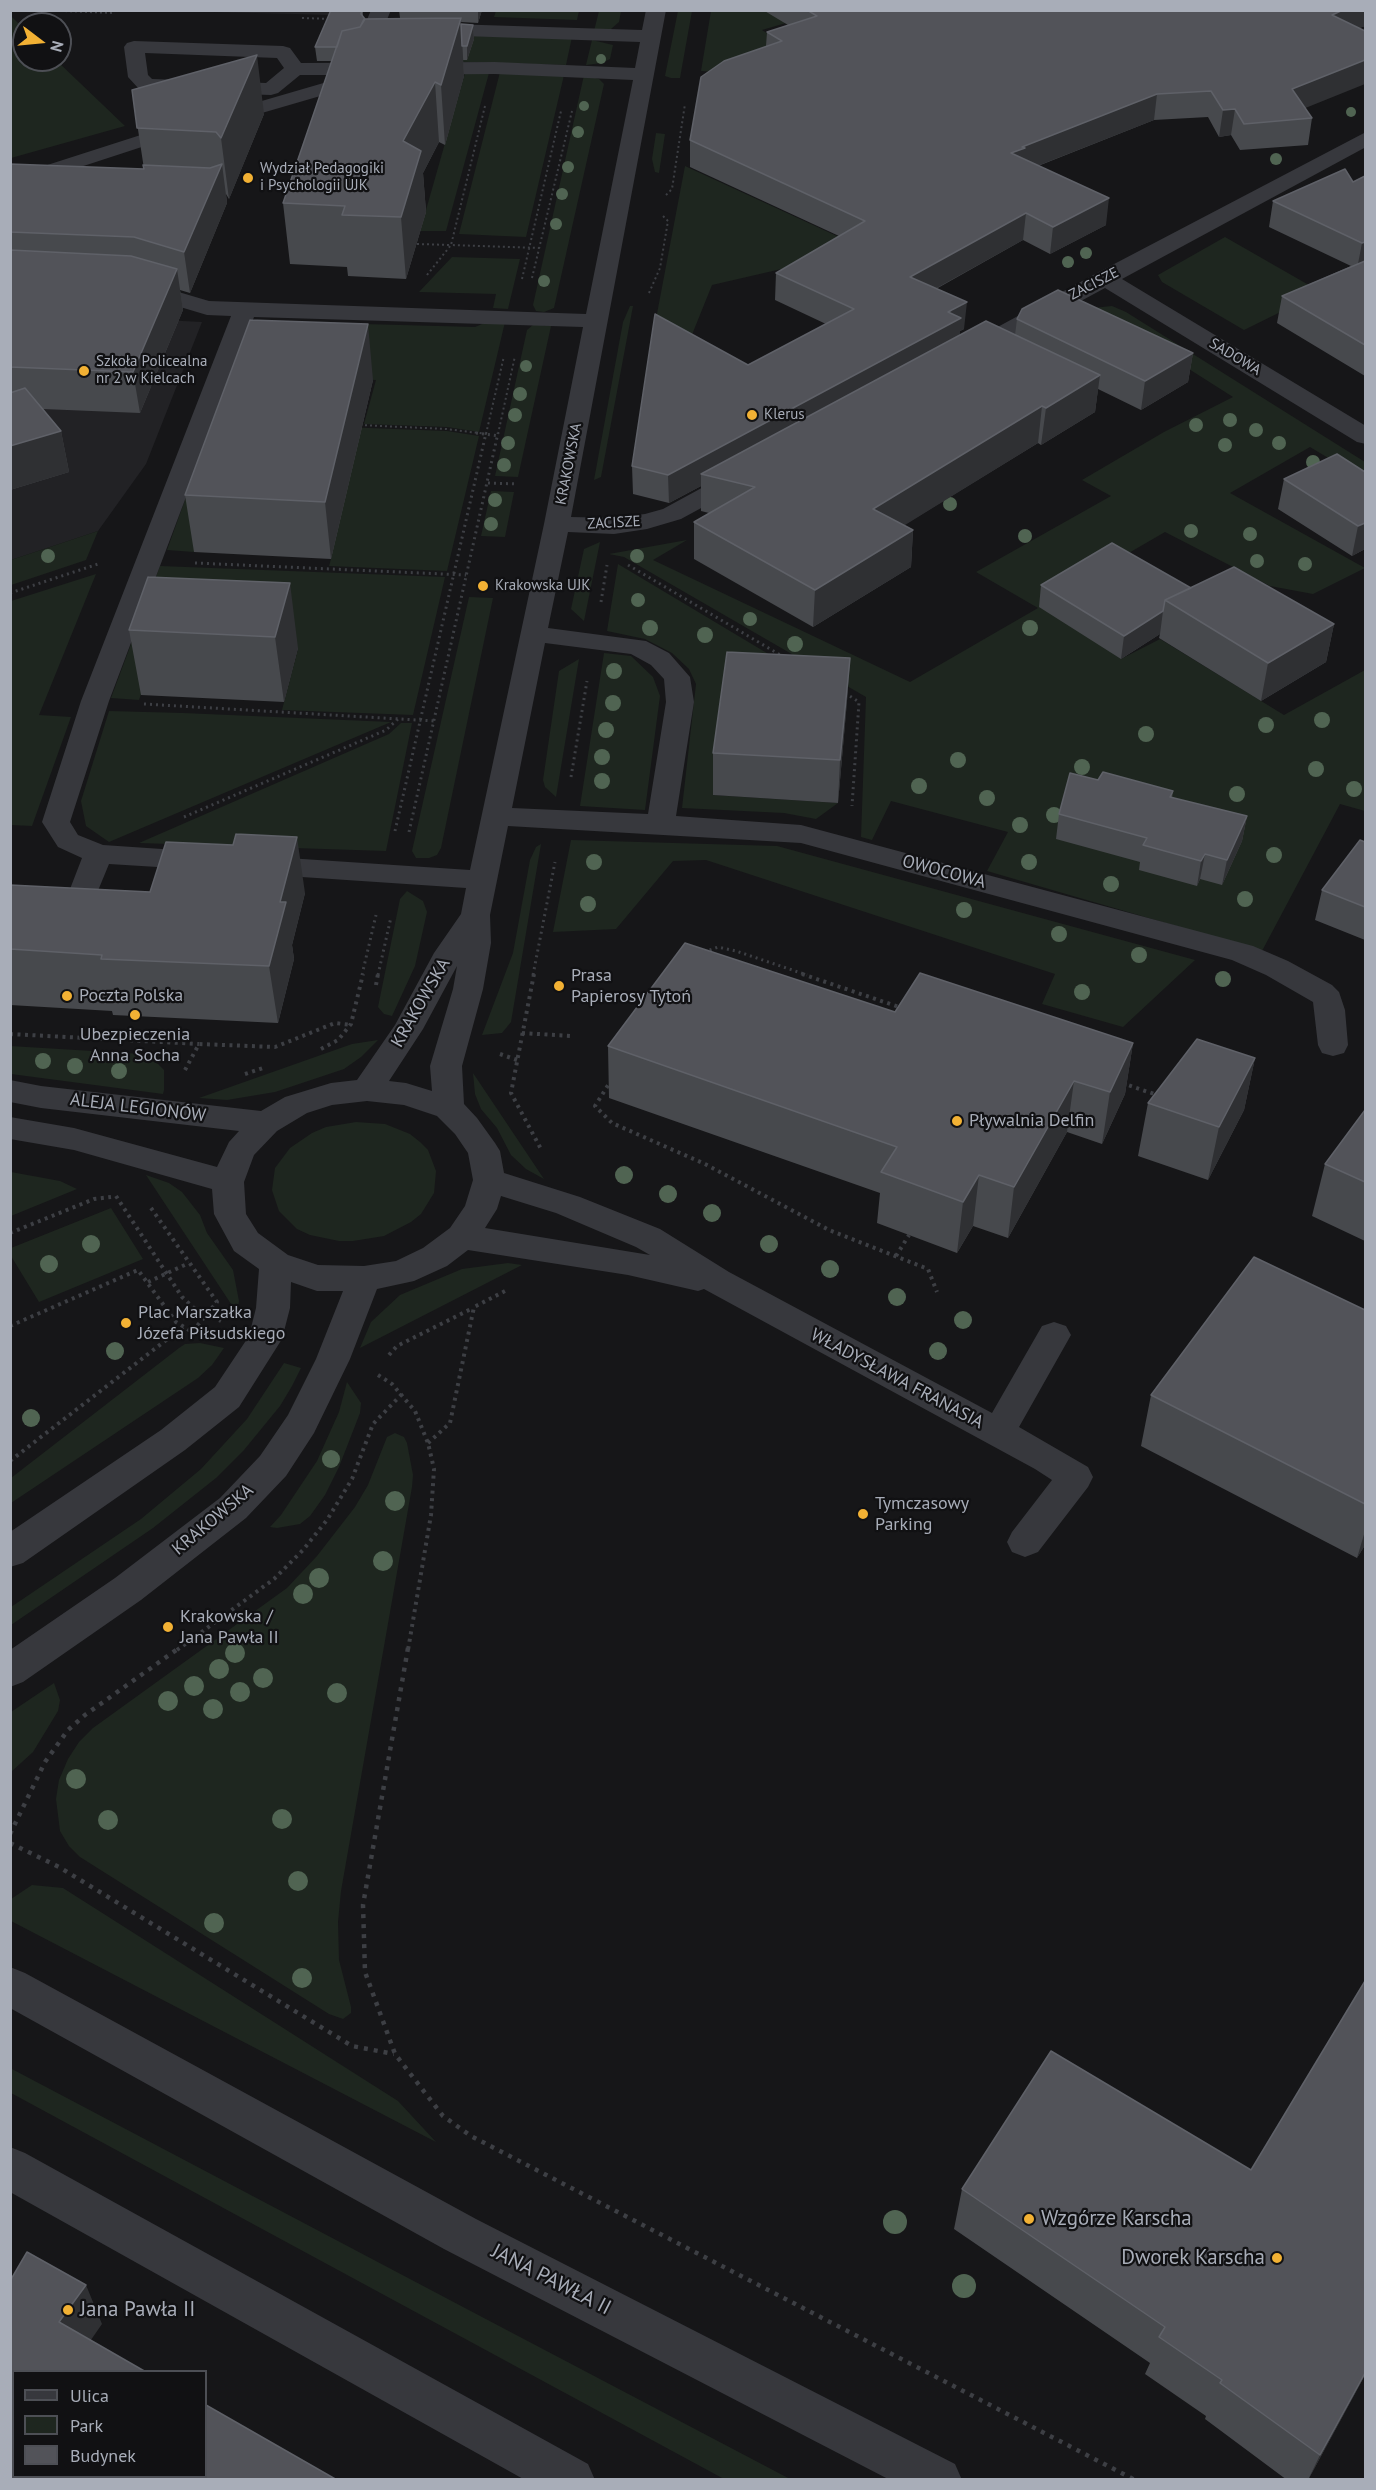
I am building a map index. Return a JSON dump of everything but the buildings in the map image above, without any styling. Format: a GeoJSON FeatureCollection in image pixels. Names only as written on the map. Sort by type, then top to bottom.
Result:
{"type":"FeatureCollection","features":[{"type":"Feature","properties":{"kind":"street","name":"KRAKOWSKA"},"geometry":{"type":"LineString","coordinates":[[448,1108],[446,1066],[468,989],[476,943],[475,915],[558,524],[656,10]]}},
{"type":"Feature","properties":{"kind":"street"},"geometry":{"type":"LineString","coordinates":[[238,114],[348,83],[368,70],[377,19],[651,36]]}},
{"type":"Feature","properties":{"kind":"street"},"geometry":{"type":"LineString","coordinates":[[295,69],[283,52],[134,47],[138,78],[146,85],[271,89],[295,69],[495,68],[645,74]]}},
{"type":"Feature","properties":{"kind":"street"},"geometry":{"type":"LineString","coordinates":[[146,85],[152,122]]}},
{"type":"Feature","properties":{"kind":"street"},"geometry":{"type":"LineString","coordinates":[[152,122],[172,132]]}},
{"type":"Feature","properties":{"kind":"street"},"geometry":{"type":"LineString","coordinates":[[10,184],[152,122]]}},
{"type":"Feature","properties":{"kind":"street","name":"ZACISZE"},"geometry":{"type":"LineString","coordinates":[[945,364],[1365,138]]}},
{"type":"Feature","properties":{"kind":"street"},"geometry":{"type":"LineString","coordinates":[[10,190],[56,192]]}},
{"type":"Feature","properties":{"kind":"street","name":"SADOWA"},"geometry":{"type":"LineString","coordinates":[[1105,278],[1365,437]]}},
{"type":"Feature","properties":{"kind":"street"},"geometry":{"type":"LineString","coordinates":[[116,286],[140,287],[207,308],[596,321]]}},
{"type":"Feature","properties":{"kind":"street"},"geometry":{"type":"LineString","coordinates":[[244,310],[95,701],[56,822],[68,841],[98,854],[483,880]]}},
{"type":"Feature","properties":{"kind":"street","name":"ZACISZE"},"geometry":{"type":"LineString","coordinates":[[558,524],[624,525],[658,518],[686,506],[764,464]]}},
{"type":"Feature","properties":{"kind":"street"},"geometry":{"type":"LineString","coordinates":[[533,634],[636,648],[660,660],[677,677],[680,702],[661,824]]}},
{"type":"Feature","properties":{"kind":"street","name":"OWOCOWA"},"geometry":{"type":"LineString","coordinates":[[496,816],[801,834],[1242,953],[1277,968],[1321,992],[1328,999],[1333,1045]]}},
{"type":"Feature","properties":{"kind":"street"},"geometry":{"type":"LineString","coordinates":[[73,920],[98,854]]}},
{"type":"Feature","properties":{"kind":"street","name":"KRAKOWSKA"},"geometry":{"type":"LineString","coordinates":[[367,1090],[408,1029],[448,953],[475,915]]}},
{"type":"Feature","properties":{"kind":"street"},"geometry":{"type":"LineString","coordinates":[[367,1090],[406,1094],[448,1108],[466,1126],[484,1151],[489,1180],[481,1209],[462,1237],[435,1257],[402,1272],[364,1280],[317,1278],[276,1264],[246,1242],[230,1214],[228,1182],[240,1150],[266,1123],[296,1105],[331,1094],[367,1090]]}},
{"type":"Feature","properties":{"kind":"street","name":"ALEJA LEGIONÓW"},"geometry":{"type":"LineString","coordinates":[[10,1091],[41,1097],[266,1123]]}},
{"type":"Feature","properties":{"kind":"street","name":"ALEJA LEGIONÓW"},"geometry":{"type":"LineString","coordinates":[[10,1128],[74,1139],[228,1182]]}},
{"type":"Feature","properties":{"kind":"street","name":"WŁADYSŁAWA FRANASIA"},"geometry":{"type":"LineString","coordinates":[[489,1180],[568,1205],[648,1238],[717,1281],[1075,1477],[1025,1542]]}},
{"type":"Feature","properties":{"kind":"street","name":"WŁADYSŁAWA FRANASIA"},"geometry":{"type":"LineString","coordinates":[[462,1237],[628,1263],[717,1281]]}},
{"type":"Feature","properties":{"kind":"street"},"geometry":{"type":"LineString","coordinates":[[10,1552],[173,1440],[226,1396],[265,1339],[273,1308],[276,1264]]}},
{"type":"Feature","properties":{"kind":"street","name":"KRAKOWSKA"},"geometry":{"type":"LineString","coordinates":[[10,1671],[128,1589],[233,1508],[273,1467],[302,1423],[333,1359],[364,1280]]}},
{"type":"Feature","properties":{"kind":"street"},"geometry":{"type":"LineString","coordinates":[[998,1433],[1054,1335]]}},
{"type":"Feature","properties":{"kind":"street","name":"JANA PAWŁA II"},"geometry":{"type":"LineString","coordinates":[[10,1986],[460,2234],[939,2480]]}},
{"type":"Feature","properties":{"kind":"street"},"geometry":{"type":"LineString","coordinates":[[10,2168],[572,2480]]}},
{"type":"Feature","properties":{"kind":"path"},"geometry":{"type":"LineString","coordinates":[[451,245],[495,68]]}},
{"type":"Feature","properties":{"kind":"path"},"geometry":{"type":"LineString","coordinates":[[519,289],[561,110]]}},
{"type":"Feature","properties":{"kind":"path"},"geometry":{"type":"LineString","coordinates":[[532,279],[572,110]]}},
{"type":"Feature","properties":{"kind":"path"},"geometry":{"type":"LineString","coordinates":[[417,244],[539,248]]}},
{"type":"Feature","properties":{"kind":"path"},"geometry":{"type":"LineString","coordinates":[[311,1052],[331,1044],[351,1024],[506,345]]}},
{"type":"Feature","properties":{"kind":"path"},"geometry":{"type":"LineString","coordinates":[[407,842],[499,436],[517,346]]}},
{"type":"Feature","properties":{"kind":"path"},"geometry":{"type":"LineString","coordinates":[[353,425],[446,429],[499,436]]}},
{"type":"Feature","properties":{"kind":"path"},"geometry":{"type":"LineString","coordinates":[[488,483],[518,484]]}},
{"type":"Feature","properties":{"kind":"path"},"geometry":{"type":"LineString","coordinates":[[10,593],[153,553],[466,575]]}},
{"type":"Feature","properties":{"kind":"path"},"geometry":{"type":"LineString","coordinates":[[600,608],[609,554]]}},
{"type":"Feature","properties":{"kind":"path"},"geometry":{"type":"LineString","coordinates":[[619,560],[789,660]]}},
{"type":"Feature","properties":{"kind":"path"},"geometry":{"type":"LineString","coordinates":[[571,779],[588,676]]}},
{"type":"Feature","properties":{"kind":"path"},"geometry":{"type":"LineString","coordinates":[[839,690],[859,702],[850,847]]}},
{"type":"Feature","properties":{"kind":"path"},"geometry":{"type":"LineString","coordinates":[[95,701],[434,721]]}},
{"type":"Feature","properties":{"kind":"path"},"geometry":{"type":"LineString","coordinates":[[183,817],[386,730],[398,719]]}},
{"type":"Feature","properties":{"kind":"path"},"geometry":{"type":"LineString","coordinates":[[541,1150],[511,1093],[557,852]]}},
{"type":"Feature","properties":{"kind":"path"},"geometry":{"type":"LineString","coordinates":[[375,992],[391,915]]}},
{"type":"Feature","properties":{"kind":"path"},"geometry":{"type":"LineString","coordinates":[[701,955],[705,951],[718,947],[907,1009]]}},
{"type":"Feature","properties":{"kind":"path"},"geometry":{"type":"LineString","coordinates":[[10,1034],[275,1047],[335,1023],[359,1025]]}},
{"type":"Feature","properties":{"kind":"path"},"geometry":{"type":"LineString","coordinates":[[522,1034],[571,1036]]}},
{"type":"Feature","properties":{"kind":"path"},"geometry":{"type":"LineString","coordinates":[[184,1071],[199,1044]]}},
{"type":"Feature","properties":{"kind":"path"},"geometry":{"type":"LineString","coordinates":[[238,1076],[269,1066]]}},
{"type":"Feature","properties":{"kind":"path"},"geometry":{"type":"LineString","coordinates":[[618,1071],[595,1106],[612,1123],[705,1164],[829,1230],[928,1269],[937,1292]]}},
{"type":"Feature","properties":{"kind":"path"},"geometry":{"type":"LineString","coordinates":[[1113,1080],[1166,1098]]}},
{"type":"Feature","properties":{"kind":"path"},"geometry":{"type":"LineString","coordinates":[[112,1189],[187,1303],[228,1325]]}},
{"type":"Feature","properties":{"kind":"path"},"geometry":{"type":"LineString","coordinates":[[10,1233],[94,1199]]}},
{"type":"Feature","properties":{"kind":"path"},"geometry":{"type":"LineString","coordinates":[[149,1205],[217,1302],[193,1331]]}},
{"type":"Feature","properties":{"kind":"path"},"geometry":{"type":"LineString","coordinates":[[896,1256],[909,1235]]}},
{"type":"Feature","properties":{"kind":"path"},"geometry":{"type":"LineString","coordinates":[[148,1282],[189,1263]]}},
{"type":"Feature","properties":{"kind":"path"},"geometry":{"type":"LineString","coordinates":[[10,1326],[138,1270],[176,1322],[193,1331],[209,1335],[219,1333]]}},
{"type":"Feature","properties":{"kind":"path"},"geometry":{"type":"LineString","coordinates":[[382,1364],[397,1346],[509,1289]]}},
{"type":"Feature","properties":{"kind":"path"},"geometry":{"type":"LineString","coordinates":[[428,1443],[450,1423],[474,1307]]}},
{"type":"Feature","properties":{"kind":"path"},"geometry":{"type":"LineString","coordinates":[[10,1461],[183,1327]]}},
{"type":"Feature","properties":{"kind":"path"},"geometry":{"type":"LineString","coordinates":[[374,1373],[392,1384],[415,1411],[428,1443],[434,1469],[431,1515],[363,1905],[365,1972],[394,2054],[443,2116],[471,2136],[1135,2480]]}},
{"type":"Feature","properties":{"kind":"path"},"geometry":{"type":"LineString","coordinates":[[10,1834],[45,1762],[68,1730],[85,1715],[274,1580],[303,1550],[327,1520],[352,1479],[373,1424],[402,1394]]}},
{"type":"Feature","properties":{"kind":"path"},"geometry":{"type":"LineString","coordinates":[[10,1843],[59,1867],[352,2046],[394,2054]]}},
{"type":"Feature","properties":{"kind":"shaded area"},"geometry":{"type":"Polygon","coordinates":[[[174,11],[335,11],[333,15],[174,11]]]}},
{"type":"Feature","properties":{"kind":"shaded area"},"geometry":{"type":"Polygon","coordinates":[[[10,312],[202,322],[146,464],[98,531],[11,560],[10,312]]]}},
{"type":"Feature","properties":{"kind":"green space"},"geometry":{"type":"Polygon","coordinates":[[[496,10],[579,11],[577,20],[494,17],[496,10]]]}},
{"type":"Feature","properties":{"kind":"green space"},"geometry":{"type":"Polygon","coordinates":[[[599,11],[621,11],[619,22],[611,29],[594,31],[599,11]]]}},
{"type":"Feature","properties":{"kind":"green space"},"geometry":{"type":"Polygon","coordinates":[[[678,11],[692,11],[680,78],[671,78],[665,76],[678,11]]]}},
{"type":"Feature","properties":{"kind":"green space"},"geometry":{"type":"Polygon","coordinates":[[[711,11],[827,11],[762,30],[787,46],[748,74],[701,71],[711,11]]]}},
{"type":"Feature","properties":{"kind":"green space"},"geometry":{"type":"Polygon","coordinates":[[[11,16],[12,72],[69,72],[125,126],[11,158],[11,16]]]}},
{"type":"Feature","properties":{"kind":"green space"},"geometry":{"type":"Polygon","coordinates":[[[388,35],[572,37],[566,65],[374,59],[388,35]]]}},
{"type":"Feature","properties":{"kind":"green space"},"geometry":{"type":"Polygon","coordinates":[[[592,40],[613,45],[610,59],[602,63],[586,65],[592,40]]]}},
{"type":"Feature","properties":{"kind":"green space"},"geometry":{"type":"Polygon","coordinates":[[[500,72],[564,75],[526,237],[459,234],[500,72]]]}},
{"type":"Feature","properties":{"kind":"green space"},"geometry":{"type":"Polygon","coordinates":[[[465,73],[489,73],[446,231],[420,231],[465,73]]]}},
{"type":"Feature","properties":{"kind":"green space"},"geometry":{"type":"Polygon","coordinates":[[[584,75],[599,79],[604,84],[554,308],[544,312],[536,311],[533,305],[584,75]]]}},
{"type":"Feature","properties":{"kind":"green space"},"geometry":{"type":"Polygon","coordinates":[[[656,133],[665,134],[659,173],[655,172],[652,159],[656,133]]]}},
{"type":"Feature","properties":{"kind":"green space"},"geometry":{"type":"Polygon","coordinates":[[[685,166],[839,237],[790,267],[712,285],[683,357],[652,340],[685,166]]]}},
{"type":"Feature","properties":{"kind":"green space"},"geometry":{"type":"Polygon","coordinates":[[[1225,237],[1321,292],[1244,330],[1162,282],[1158,275],[1225,237]]]}},
{"type":"Feature","properties":{"kind":"green space"},"geometry":{"type":"Polygon","coordinates":[[[452,257],[520,259],[508,309],[493,308],[496,294],[419,292],[452,257]]]}},
{"type":"Feature","properties":{"kind":"green space"},"geometry":{"type":"Polygon","coordinates":[[[630,306],[633,306],[601,477],[594,480],[623,322],[630,306]]]}},
{"type":"Feature","properties":{"kind":"green space"},"geometry":{"type":"Polygon","coordinates":[[[1112,306],[1126,312],[1365,462],[1365,480],[1310,447],[1230,493],[1365,568],[1313,594],[1270,586],[1165,532],[1108,565],[1121,659],[1160,639],[1284,715],[1365,670],[1365,811],[1340,804],[1262,951],[987,871],[1008,832],[891,801],[872,840],[861,837],[866,697],[624,557],[609,554],[687,540],[653,560],[910,682],[1038,608],[976,572],[1111,496],[1082,480],[1164,432],[1233,397],[1093,308],[1112,306]]]}},
{"type":"Feature","properties":{"kind":"green space"},"geometry":{"type":"Polygon","coordinates":[[[252,321],[475,327],[487,322],[505,322],[479,432],[447,427],[364,424],[376,380],[253,376],[252,321]]]}},
{"type":"Feature","properties":{"kind":"green space"},"geometry":{"type":"Polygon","coordinates":[[[534,324],[551,326],[518,477],[495,476],[527,330],[534,324]]]}},
{"type":"Feature","properties":{"kind":"green space"},"geometry":{"type":"Polygon","coordinates":[[[213,422],[447,431],[479,436],[447,571],[329,566],[331,559],[211,503],[194,552],[167,550],[213,422]]]}},
{"type":"Feature","properties":{"kind":"green space"},"geometry":{"type":"Polygon","coordinates":[[[491,491],[514,492],[505,537],[481,536],[491,491]]]}},
{"type":"Feature","properties":{"kind":"green space"},"geometry":{"type":"Polygon","coordinates":[[[98,531],[86,560],[11,585],[11,560],[98,531]]]}},
{"type":"Feature","properties":{"kind":"green space"},"geometry":{"type":"Polygon","coordinates":[[[600,542],[584,621],[571,609],[584,549],[600,542]]]}},
{"type":"Feature","properties":{"kind":"green space"},"geometry":{"type":"Polygon","coordinates":[[[618,564],[847,701],[713,795],[838,803],[816,819],[784,813],[682,808],[696,684],[689,669],[672,653],[645,639],[607,631],[618,564]]]}},
{"type":"Feature","properties":{"kind":"green space"},"geometry":{"type":"Polygon","coordinates":[[[160,566],[445,577],[413,715],[282,710],[298,649],[159,641],[139,700],[111,698],[160,566]]]}},
{"type":"Feature","properties":{"kind":"green space"},"geometry":{"type":"Polygon","coordinates":[[[96,574],[39,715],[71,717],[32,826],[11,825],[11,601],[96,574]]]}},
{"type":"Feature","properties":{"kind":"green space"},"geometry":{"type":"Polygon","coordinates":[[[469,597],[493,598],[441,848],[437,855],[429,858],[416,858],[412,851],[469,597]]]}},
{"type":"Feature","properties":{"kind":"green space"},"geometry":{"type":"Polygon","coordinates":[[[604,653],[631,656],[653,677],[660,696],[645,810],[580,806],[604,653]]]}},
{"type":"Feature","properties":{"kind":"green space"},"geometry":{"type":"Polygon","coordinates":[[[579,659],[556,797],[545,787],[543,780],[559,671],[579,659]]]}},
{"type":"Feature","properties":{"kind":"green space"},"geometry":{"type":"Polygon","coordinates":[[[109,711],[391,722],[109,842],[86,826],[81,801],[109,711]]]}},
{"type":"Feature","properties":{"kind":"green space"},"geometry":{"type":"Polygon","coordinates":[[[401,723],[412,723],[386,851],[139,843],[389,734],[401,723]]]}},
{"type":"Feature","properties":{"kind":"green space"},"geometry":{"type":"Polygon","coordinates":[[[571,840],[777,846],[1195,960],[1123,1027],[1042,1004],[1055,974],[706,860],[673,861],[616,929],[553,932],[571,840]]]}},
{"type":"Feature","properties":{"kind":"green space"},"geometry":{"type":"Polygon","coordinates":[[[541,844],[511,1022],[502,1033],[482,1035],[513,953],[530,860],[536,847],[541,844]]]}},
{"type":"Feature","properties":{"kind":"green space"},"geometry":{"type":"Polygon","coordinates":[[[407,891],[423,901],[427,912],[415,966],[392,1016],[384,1014],[378,1007],[400,899],[407,891]]]}},
{"type":"Feature","properties":{"kind":"green space"},"geometry":{"type":"Polygon","coordinates":[[[378,1040],[361,1057],[344,1069],[275,1092],[227,1100],[199,1098],[352,1044],[378,1040]]]}},
{"type":"Feature","properties":{"kind":"green space"},"geometry":{"type":"Polygon","coordinates":[[[10,1046],[142,1054],[164,1070],[163,1094],[11,1074],[10,1046]]]}},
{"type":"Feature","properties":{"kind":"green space"},"geometry":{"type":"Polygon","coordinates":[[[473,1073],[544,1179],[526,1169],[511,1155],[497,1128],[481,1109],[475,1094],[473,1073]]]}},
{"type":"Feature","properties":{"kind":"green space"},"geometry":{"type":"Polygon","coordinates":[[[356,1122],[385,1124],[410,1134],[420,1142],[428,1150],[436,1171],[434,1193],[421,1214],[384,1236],[339,1241],[310,1235],[297,1229],[279,1211],[272,1190],[275,1168],[290,1148],[312,1133],[326,1127],[356,1122]]]}},
{"type":"Feature","properties":{"kind":"green space"},"geometry":{"type":"Polygon","coordinates":[[[11,1172],[60,1181],[77,1189],[11,1216],[11,1172]]]}},
{"type":"Feature","properties":{"kind":"green space"},"geometry":{"type":"Polygon","coordinates":[[[146,1175],[169,1183],[182,1192],[200,1215],[207,1233],[233,1270],[239,1301],[237,1313],[146,1175]]]}},
{"type":"Feature","properties":{"kind":"green space"},"geometry":{"type":"Polygon","coordinates":[[[111,1208],[143,1259],[39,1302],[11,1256],[11,1248],[111,1208]]]}},
{"type":"Feature","properties":{"kind":"green space"},"geometry":{"type":"Polygon","coordinates":[[[508,1263],[522,1265],[360,1348],[371,1322],[400,1295],[462,1269],[508,1263]]]}},
{"type":"Feature","properties":{"kind":"green space"},"geometry":{"type":"Polygon","coordinates":[[[200,1343],[224,1348],[212,1365],[198,1378],[11,1503],[11,1478],[179,1348],[185,1344],[200,1343]]]}},
{"type":"Feature","properties":{"kind":"green space"},"geometry":{"type":"Polygon","coordinates":[[[284,1363],[301,1368],[292,1386],[280,1406],[244,1450],[216,1478],[153,1528],[11,1625],[11,1607],[141,1519],[201,1469],[247,1419],[284,1363]]]}},
{"type":"Feature","properties":{"kind":"green space"},"geometry":{"type":"Polygon","coordinates":[[[347,1382],[361,1403],[360,1413],[339,1467],[325,1495],[310,1516],[300,1524],[270,1527],[281,1515],[317,1461],[339,1412],[347,1382]]]}},
{"type":"Feature","properties":{"kind":"green space"},"geometry":{"type":"Polygon","coordinates":[[[395,1433],[404,1437],[407,1443],[413,1475],[412,1487],[341,1891],[338,1922],[339,1960],[351,2007],[351,2013],[343,2019],[329,2014],[80,1857],[69,1846],[60,1831],[56,1799],[59,1780],[68,1759],[79,1742],[93,1728],[287,1588],[317,1556],[355,1507],[368,1485],[387,1437],[395,1433]]]}},
{"type":"Feature","properties":{"kind":"green space"},"geometry":{"type":"Polygon","coordinates":[[[54,1683],[60,1700],[58,1711],[33,1752],[11,1772],[11,1712],[54,1683]]]}},
{"type":"Feature","properties":{"kind":"green space"},"geometry":{"type":"Polygon","coordinates":[[[32,1885],[63,1888],[398,2101],[436,2142],[11,1921],[11,1899],[32,1885]]]}},
{"type":"Feature","properties":{"kind":"green space"},"geometry":{"type":"Polygon","coordinates":[[[10,2068],[790,2479],[724,2479],[11,2093],[10,2068]]]}},
{"type":"Feature","properties":{"kind":"place","name":"Wydział Pedagogiki i Psychologii UJK"},"geometry":{"type":"Point","coordinates":[248,178]}},
{"type":"Feature","properties":{"kind":"place","name":"Szkoła Policealna nr 2 w Kielcach"},"geometry":{"type":"Point","coordinates":[84,371]}},
{"type":"Feature","properties":{"kind":"place","name":"Klerus"},"geometry":{"type":"Point","coordinates":[752,415]}},
{"type":"Feature","properties":{"kind":"place","name":"Krakowska UJK"},"geometry":{"type":"Point","coordinates":[483,586]}},
{"type":"Feature","properties":{"kind":"place","name":"Prasa Papierosy Tytoń"},"geometry":{"type":"Point","coordinates":[559,986]}},
{"type":"Feature","properties":{"kind":"place","name":"Poczta Polska"},"geometry":{"type":"Point","coordinates":[67,996]}},
{"type":"Feature","properties":{"kind":"place","name":"Ubezpieczenia Anna Socha"},"geometry":{"type":"Point","coordinates":[135,1015]}},
{"type":"Feature","properties":{"kind":"place","name":"Pływalnia Delfin"},"geometry":{"type":"Point","coordinates":[957,1121]}},
{"type":"Feature","properties":{"kind":"place","name":"Plac Marszałka Józefa Piłsudskiego"},"geometry":{"type":"Point","coordinates":[126,1323]}},
{"type":"Feature","properties":{"kind":"place","name":"Tymczasowy Parking"},"geometry":{"type":"Point","coordinates":[863,1514]}},
{"type":"Feature","properties":{"kind":"place","name":"Krakowska / Jana Pawła II"},"geometry":{"type":"Point","coordinates":[168,1627]}},
{"type":"Feature","properties":{"kind":"place","name":"Wzgórze Karscha"},"geometry":{"type":"Point","coordinates":[1029,2219]}},
{"type":"Feature","properties":{"kind":"place","name":"Dworek Karscha"},"geometry":{"type":"Point","coordinates":[1277,2258]}},
{"type":"Feature","properties":{"kind":"place","name":"Jana Pawła II"},"geometry":{"type":"Point","coordinates":[68,2310]}}]}
